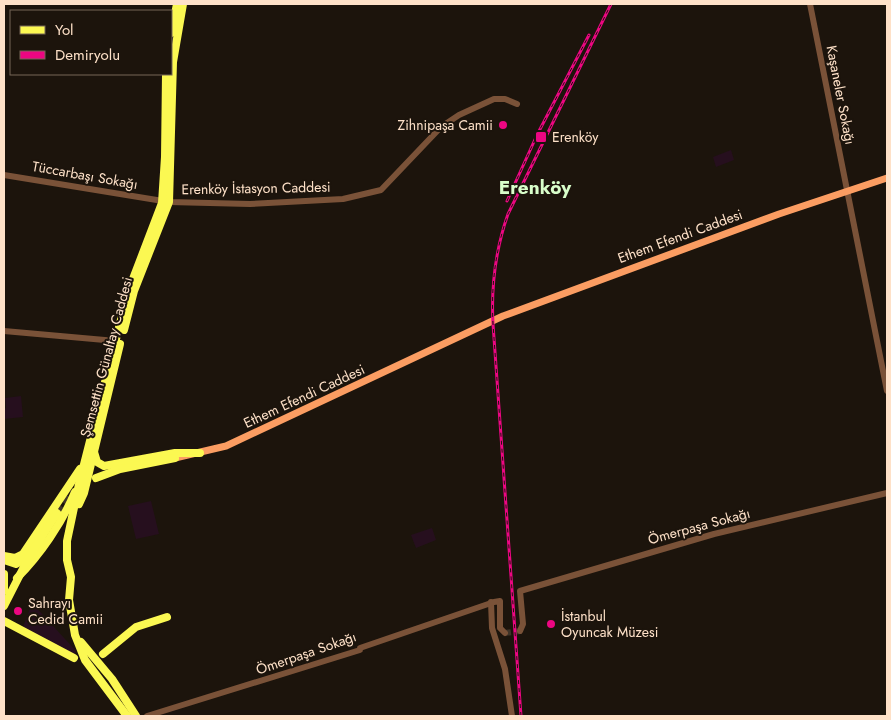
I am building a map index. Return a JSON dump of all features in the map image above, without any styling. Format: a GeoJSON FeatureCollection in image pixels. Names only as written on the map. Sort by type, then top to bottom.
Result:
{"type":"FeatureCollection","features":[{"type":"Feature","properties":{"kind":"main road"},"geometry":{"type":"LineString","coordinates":[[172,28],[177,4]]}},
{"type":"Feature","properties":{"kind":"main road","name":"Şemsettin Günaltay Caddesi"},"geometry":{"type":"LineString","coordinates":[[75,513],[84,493],[133,294],[166,202],[173,60],[183,4]]}},
{"type":"Feature","properties":{"kind":"main road","name":"Şemsettin Günaltay Caddesi"},"geometry":{"type":"LineString","coordinates":[[79,484],[130,284],[166,202],[166,75]]}},
{"type":"Feature","properties":{"kind":"main road","name":"Ethem Efendi Caddesi"},"geometry":{"type":"LineString","coordinates":[[175,458],[221,448],[503,316],[773,216],[887,178]]}},
{"type":"Feature","properties":{"kind":"main road"},"geometry":{"type":"LineString","coordinates":[[94,450],[96,461],[104,466],[175,453],[200,452]]}},
{"type":"Feature","properties":{"kind":"main road"},"geometry":{"type":"LineString","coordinates":[[4,558],[15,558],[22,554],[86,458]]}},
{"type":"Feature","properties":{"kind":"main road"},"geometry":{"type":"LineString","coordinates":[[96,478],[120,469],[175,458]]}},
{"type":"Feature","properties":{"kind":"main road"},"geometry":{"type":"LineString","coordinates":[[69,486],[79,484]]}},
{"type":"Feature","properties":{"kind":"main road"},"geometry":{"type":"LineString","coordinates":[[79,484],[84,493]]}},
{"type":"Feature","properties":{"kind":"main road"},"geometry":{"type":"LineString","coordinates":[[79,484],[67,551],[71,576],[69,600],[72,625],[85,660],[127,716]]}},
{"type":"Feature","properties":{"kind":"main road"},"geometry":{"type":"LineString","coordinates":[[17,578],[31,564],[63,515],[79,484]]}},
{"type":"Feature","properties":{"kind":"main road"},"geometry":{"type":"LineString","coordinates":[[4,606],[30,555],[57,513]]}},
{"type":"Feature","properties":{"kind":"main road"},"geometry":{"type":"LineString","coordinates":[[4,558],[18,564],[30,555]]}},
{"type":"Feature","properties":{"kind":"main road"},"geometry":{"type":"LineString","coordinates":[[4,574],[4,591]]}},
{"type":"Feature","properties":{"kind":"main road"},"geometry":{"type":"LineString","coordinates":[[103,654],[136,627],[167,617]]}},
{"type":"Feature","properties":{"kind":"main road"},"geometry":{"type":"LineString","coordinates":[[4,621],[74,658]]}},
{"type":"Feature","properties":{"kind":"main road"},"geometry":{"type":"LineString","coordinates":[[72,625],[78,639],[112,679],[136,716]]}},
{"type":"Feature","properties":{"kind":"street","name":"Kaşaneler Sokağı"},"geometry":{"type":"LineString","coordinates":[[810,4],[887,391]]}},
{"type":"Feature","properties":{"kind":"street","name":"Erenköy İstasyon Caddesi"},"geometry":{"type":"LineString","coordinates":[[166,202],[305,202],[343,199],[377,192],[443,125],[469,110],[496,98],[517,104]]}},
{"type":"Feature","properties":{"kind":"street","name":"Tüccarbaşı Sokağı"},"geometry":{"type":"LineString","coordinates":[[4,175],[166,202]]}},
{"type":"Feature","properties":{"kind":"street"},"geometry":{"type":"LineString","coordinates":[[4,331],[116,341]]}},
{"type":"Feature","properties":{"kind":"street","name":"Ömerpaşa Sokağı"},"geometry":{"type":"LineString","coordinates":[[520,632],[523,625],[520,591],[714,534],[887,493]]}},
{"type":"Feature","properties":{"kind":"street","name":"Ömerpaşa Sokağı"},"geometry":{"type":"LineString","coordinates":[[147,716],[360,650],[360,648],[392,636],[491,602],[500,600],[500,628],[506,633]]}},
{"type":"Feature","properties":{"kind":"street"},"geometry":{"type":"LineString","coordinates":[[491,602],[492,630],[506,672],[512,716]]}},
{"type":"Feature","properties":{"kind":"shaded area"},"geometry":{"type":"Polygon","coordinates":[[[731,150],[734,160],[716,167],[713,157],[731,150]]]}},
{"type":"Feature","properties":{"kind":"shaded area"},"geometry":{"type":"Polygon","coordinates":[[[21,396],[23,417],[4,419],[5,398],[21,396]]]}},
{"type":"Feature","properties":{"kind":"shaded area"},"geometry":{"type":"Polygon","coordinates":[[[151,501],[159,534],[136,539],[128,506],[151,501]]]}},
{"type":"Feature","properties":{"kind":"shaded area"},"geometry":{"type":"Polygon","coordinates":[[[432,528],[436,540],[416,548],[411,535],[432,528]]]}},
{"type":"Feature","properties":{"kind":"shaded area"},"geometry":{"type":"Polygon","coordinates":[[[32,603],[76,651],[74,656],[23,627],[32,603]]]}},
{"type":"Feature","properties":{"kind":"tunnel"},"geometry":{"type":"LineString","coordinates":[[57,513],[74,493]]}},
{"type":"Feature","properties":{"kind":"tunnel"},"geometry":{"type":"LineString","coordinates":[[505,633],[520,631]]}},
{"type":"Feature","properties":{"kind":"railway"},"geometry":{"type":"LineString","coordinates":[[521,716],[493,324],[495,269],[500,241],[508,214],[611,4]]}},
{"type":"Feature","properties":{"kind":"railway"},"geometry":{"type":"LineString","coordinates":[[507,201],[537,135],[589,35]]}},
{"type":"Feature","properties":{"kind":"place","name":"Zihnipaşa Camii"},"geometry":{"type":"Point","coordinates":[503,125]}},
{"type":"Feature","properties":{"kind":"place","name":"Erenköy"},"geometry":{"type":"Point","coordinates":[541,137]}},
{"type":"Feature","properties":{"kind":"place","name":"Sahrayı Cedid Camii"},"geometry":{"type":"Point","coordinates":[18,611]}},
{"type":"Feature","properties":{"kind":"place","name":"İstanbul Oyuncak Müzesi"},"geometry":{"type":"Point","coordinates":[551,624]}},
{"type":"Feature","properties":{"kind":"district","name":"Erenköy"},"geometry":{"type":"Point","coordinates":[535,187]}}]}
